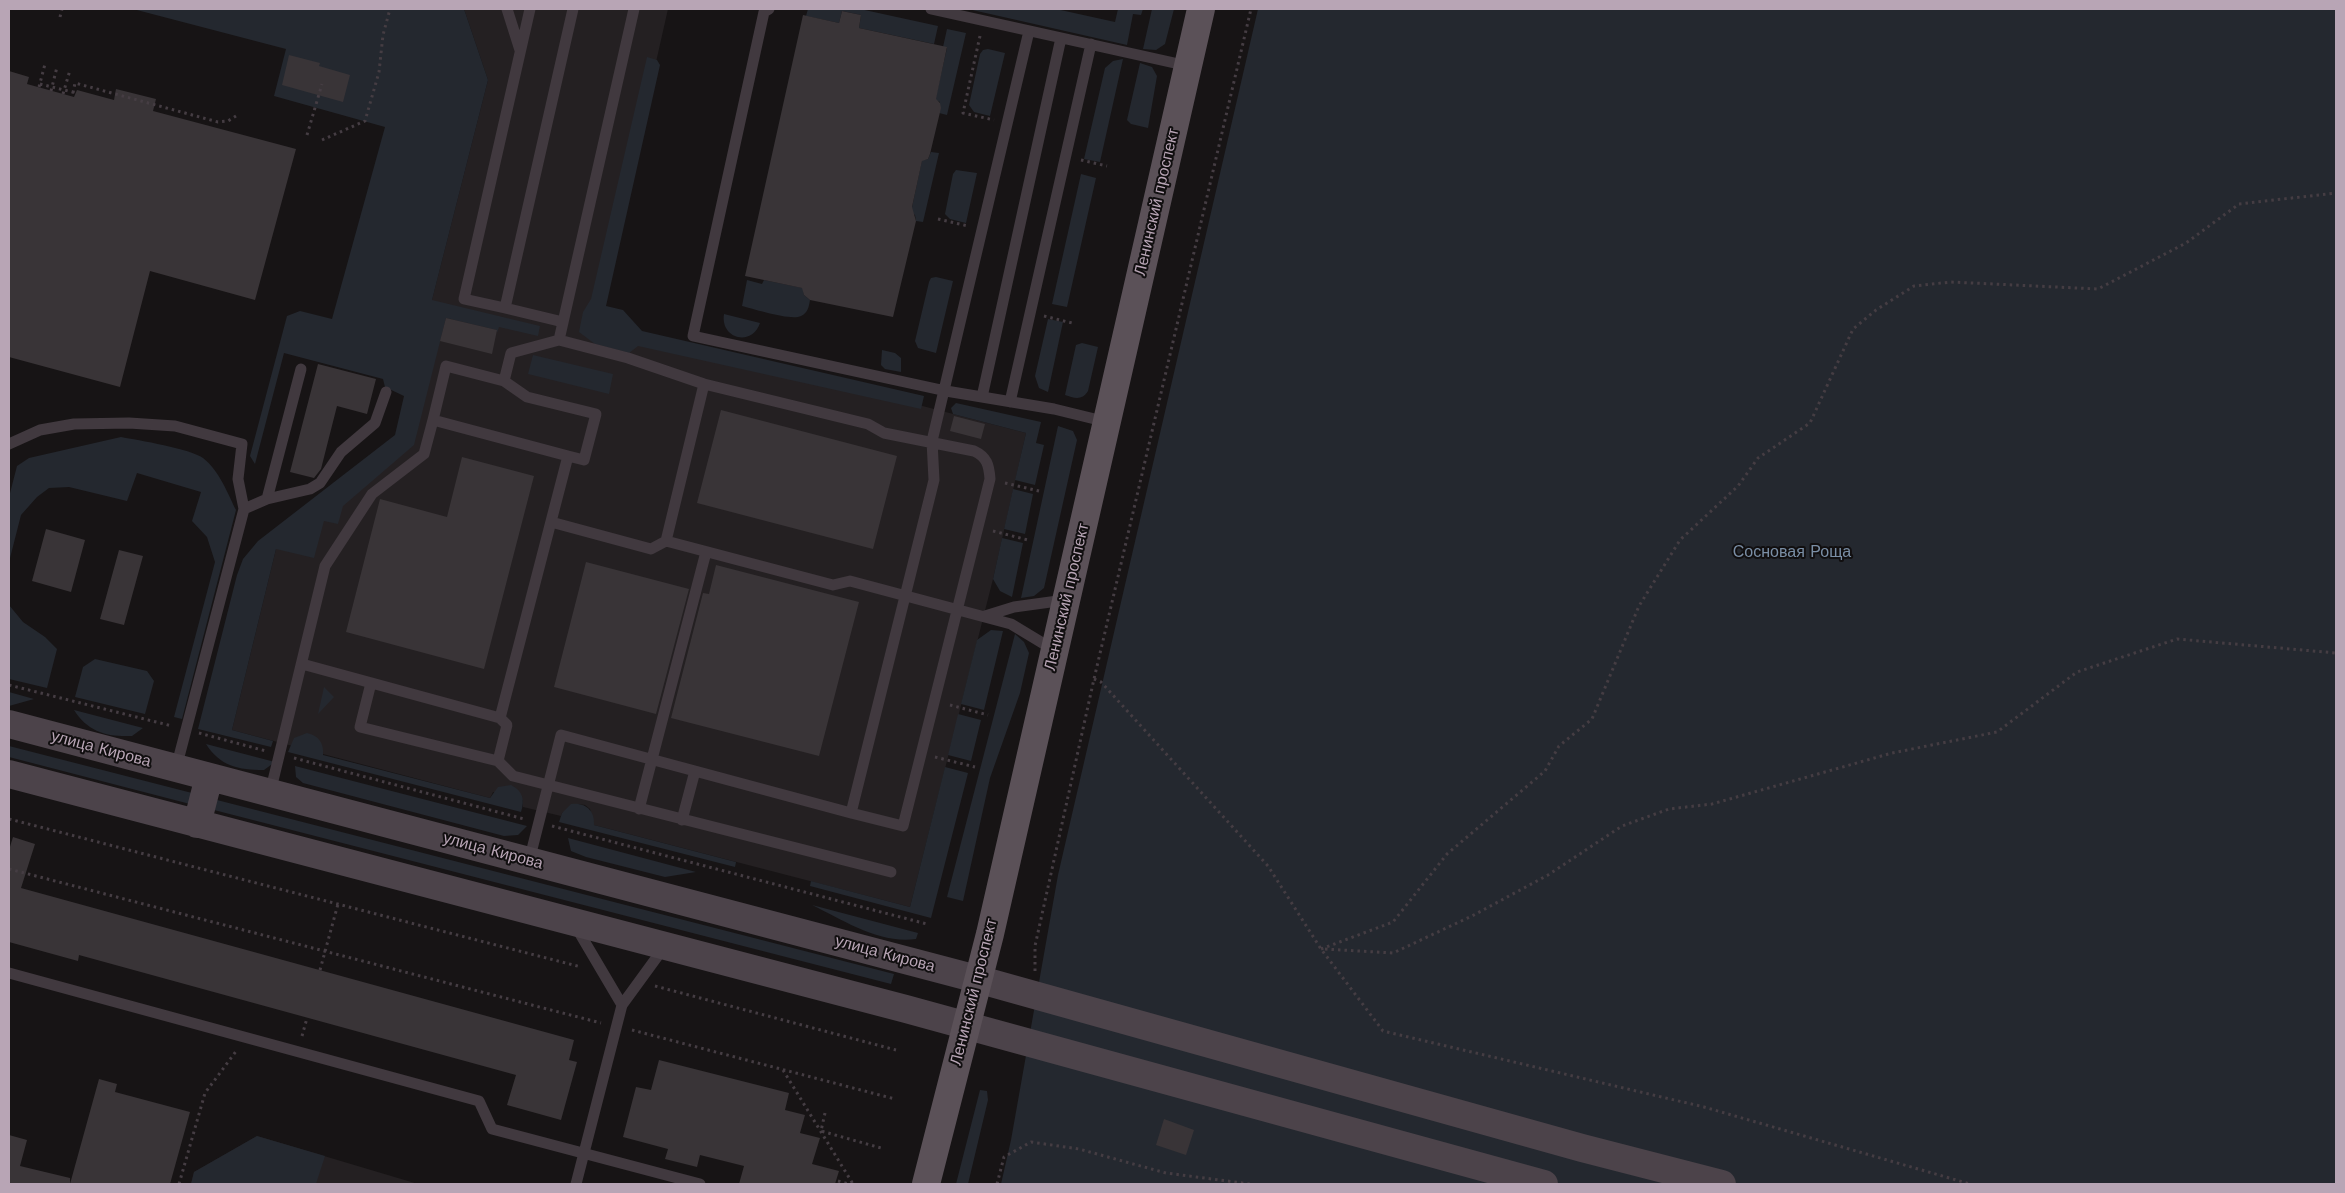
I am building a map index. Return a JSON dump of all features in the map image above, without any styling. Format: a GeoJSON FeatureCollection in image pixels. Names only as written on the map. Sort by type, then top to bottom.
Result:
{"type":"FeatureCollection","features":[{"type":"Feature","properties":{"kind":"main road","name":"Ленинский проспект"},"geometry":{"type":"LineString","coordinates":[[926,1184],[990,934],[1201,9]]}},
{"type":"Feature","properties":{"kind":"main road","name":"улица Кирова"},"geometry":{"type":"LineString","coordinates":[[9,724],[977,979],[1582,1148],[1722,1184]]}},
{"type":"Feature","properties":{"kind":"main road"},"geometry":{"type":"LineString","coordinates":[[9,774],[966,1025],[1544,1184]]}},
{"type":"Feature","properties":{"kind":"main road"},"geometry":{"type":"LineString","coordinates":[[197,824],[209,777]]}},
{"type":"Feature","properties":{"kind":"lane"},"geometry":{"type":"LineString","coordinates":[[507,9],[520,50]]}},
{"type":"Feature","properties":{"kind":"lane"},"geometry":{"type":"LineString","coordinates":[[530,9],[464,299],[563,322]]}},
{"type":"Feature","properties":{"kind":"lane"},"geometry":{"type":"LineString","coordinates":[[505,308],[573,9]]}},
{"type":"Feature","properties":{"kind":"lane"},"geometry":{"type":"LineString","coordinates":[[559,340],[634,9]]}},
{"type":"Feature","properties":{"kind":"lane"},"geometry":{"type":"LineString","coordinates":[[769,9],[764,12],[693,336],[946,391],[1107,422]]}},
{"type":"Feature","properties":{"kind":"lane"},"geometry":{"type":"LineString","coordinates":[[931,9],[1188,66]]}},
{"type":"Feature","properties":{"kind":"lane"},"geometry":{"type":"LineString","coordinates":[[851,813],[934,480],[932,442],[946,391],[1029,31]]}},
{"type":"Feature","properties":{"kind":"lane"},"geometry":{"type":"LineString","coordinates":[[982,397],[1061,38]]}},
{"type":"Feature","properties":{"kind":"lane"},"geometry":{"type":"LineString","coordinates":[[1010,402],[1091,44]]}},
{"type":"Feature","properties":{"kind":"lane"},"geometry":{"type":"LineString","coordinates":[[504,381],[511,353],[559,340],[628,358],[704,384],[868,424],[884,433],[932,442],[981,455],[986,460],[990,479],[903,826],[561,735],[529,861]]}},
{"type":"Feature","properties":{"kind":"lane"},"geometry":{"type":"LineString","coordinates":[[270,793],[325,566],[372,494],[424,454],[446,366],[504,381],[527,397],[596,414],[584,460],[433,420]]}},
{"type":"Feature","properties":{"kind":"lane"},"geometry":{"type":"LineString","coordinates":[[267,499],[301,369]]}},
{"type":"Feature","properties":{"kind":"lane"},"geometry":{"type":"LineString","coordinates":[[666,541],[704,384]]}},
{"type":"Feature","properties":{"kind":"lane"},"geometry":{"type":"LineString","coordinates":[[244,509],[267,499],[310,489],[320,483],[341,452],[375,424],[386,392]]}},
{"type":"Feature","properties":{"kind":"lane"},"geometry":{"type":"LineString","coordinates":[[9,444],[40,430],[74,424],[129,423],[185,428],[242,444],[238,479],[244,509],[176,768]]}},
{"type":"Feature","properties":{"kind":"lane"},"geometry":{"type":"LineString","coordinates":[[500,718],[568,456]]}},
{"type":"Feature","properties":{"kind":"lane"},"geometry":{"type":"LineString","coordinates":[[550,522],[652,549],[666,541],[833,585],[850,581],[1011,624],[1055,651]]}},
{"type":"Feature","properties":{"kind":"lane"},"geometry":{"type":"LineString","coordinates":[[639,809],[706,552]]}},
{"type":"Feature","properties":{"kind":"lane"},"geometry":{"type":"LineString","coordinates":[[983,616],[1014,607],[1066,600]]}},
{"type":"Feature","properties":{"kind":"lane"},"geometry":{"type":"LineString","coordinates":[[302,664],[500,718],[506,725],[498,761]]}},
{"type":"Feature","properties":{"kind":"lane"},"geometry":{"type":"LineString","coordinates":[[371,683],[360,727],[498,761],[513,776],[548,786],[891,872]]}},
{"type":"Feature","properties":{"kind":"lane"},"geometry":{"type":"LineString","coordinates":[[682,820],[695,771]]}},
{"type":"Feature","properties":{"kind":"lane"},"geometry":{"type":"LineString","coordinates":[[573,922],[622,1005]]}},
{"type":"Feature","properties":{"kind":"lane"},"geometry":{"type":"LineString","coordinates":[[576,1184],[622,1005],[665,946]]}},
{"type":"Feature","properties":{"kind":"lane"},"geometry":{"type":"LineString","coordinates":[[9,973],[479,1101],[492,1129],[700,1184]]}},
{"type":"Feature","properties":{"kind":"path"},"geometry":{"type":"LineString","coordinates":[[60,17],[62,9]]}},
{"type":"Feature","properties":{"kind":"path"},"geometry":{"type":"LineString","coordinates":[[322,140],[365,121],[379,72],[383,36],[390,9]]}},
{"type":"Feature","properties":{"kind":"path"},"geometry":{"type":"LineString","coordinates":[[1030,994],[1036,970],[1035,946],[1094,679],[1251,9]]}},
{"type":"Feature","properties":{"kind":"path"},"geometry":{"type":"LineString","coordinates":[[963,113],[984,20]]}},
{"type":"Feature","properties":{"kind":"path"},"geometry":{"type":"LineString","coordinates":[[45,64],[39,86],[74,93],[75,84],[218,122],[228,121],[236,116]]}},
{"type":"Feature","properties":{"kind":"path"},"geometry":{"type":"LineString","coordinates":[[51,89],[57,67]]}},
{"type":"Feature","properties":{"kind":"path"},"geometry":{"type":"LineString","coordinates":[[64,92],[70,70]]}},
{"type":"Feature","properties":{"kind":"path"},"geometry":{"type":"LineString","coordinates":[[307,136],[322,84]]}},
{"type":"Feature","properties":{"kind":"path"},"geometry":{"type":"LineString","coordinates":[[1321,949],[1393,922],[1447,854],[1545,771],[1559,746],[1592,720],[1639,606],[1680,540],[1738,486],[1758,458],[1810,423],[1853,329],[1876,310],[1914,286],[1951,282],[2098,289],[2186,243],[2240,204],[2336,193]]}},
{"type":"Feature","properties":{"kind":"path"},"geometry":{"type":"LineString","coordinates":[[990,479],[1039,491]]}},
{"type":"Feature","properties":{"kind":"path"},"geometry":{"type":"LineString","coordinates":[[1003,533],[1028,540]]}},
{"type":"Feature","properties":{"kind":"path"},"geometry":{"type":"LineString","coordinates":[[1321,949],[1393,954],[1472,916],[1548,875],[1622,826],[1669,809],[1712,804],[1892,753],[1997,732],[2077,672],[2176,639],[2336,653]]}},
{"type":"Feature","properties":{"kind":"path"},"geometry":{"type":"LineString","coordinates":[[1094,679],[1101,682],[1268,866],[1321,949],[1383,1031],[1704,1108],[1970,1184]]}},
{"type":"Feature","properties":{"kind":"path"},"geometry":{"type":"LineString","coordinates":[[9,685],[280,754],[927,924]]}},
{"type":"Feature","properties":{"kind":"path"},"geometry":{"type":"LineString","coordinates":[[934,701],[988,715]]}},
{"type":"Feature","properties":{"kind":"path"},"geometry":{"type":"LineString","coordinates":[[921,753],[975,767]]}},
{"type":"Feature","properties":{"kind":"path"},"geometry":{"type":"LineString","coordinates":[[9,819],[603,972]]}},
{"type":"Feature","properties":{"kind":"path"},"geometry":{"type":"LineString","coordinates":[[9,869],[895,1099]]}},
{"type":"Feature","properties":{"kind":"path"},"geometry":{"type":"LineString","coordinates":[[320,970],[338,904]]}},
{"type":"Feature","properties":{"kind":"path"},"geometry":{"type":"LineString","coordinates":[[639,982],[896,1050]]}},
{"type":"Feature","properties":{"kind":"path"},"geometry":{"type":"LineString","coordinates":[[179,1184],[205,1093],[246,1038]]}},
{"type":"Feature","properties":{"kind":"path"},"geometry":{"type":"LineString","coordinates":[[782,1070],[853,1184]]}},
{"type":"Feature","properties":{"kind":"path"},"geometry":{"type":"LineString","coordinates":[[821,1131],[825,1113]]}},
{"type":"Feature","properties":{"kind":"path"},"geometry":{"type":"LineString","coordinates":[[821,1131],[881,1148]]}},
{"type":"Feature","properties":{"kind":"path"},"geometry":{"type":"LineString","coordinates":[[997,1184],[1004,1157],[1031,1142],[1079,1148],[1166,1173],[1250,1184]]}},
{"type":"Feature","properties":{"kind":"path"},"geometry":{"type":"LineString","coordinates":[[838,1181],[849,1184]]}},
{"type":"Feature","properties":{"kind":"shaded area"},"geometry":{"type":"Polygon","coordinates":[[[464,9],[668,9],[595,332],[911,403],[1026,433],[993,579],[910,907],[594,825],[590,809],[585,805],[578,804],[562,813],[561,816],[523,807],[523,800],[493,792],[490,798],[232,730],[276,549],[397,437],[488,80],[464,9]]]}},
{"type":"Feature","properties":{"kind":"shaded area"},"geometry":{"type":"Polygon","coordinates":[[[257,1136],[418,1184],[191,1184],[194,1172],[257,1136]]]}},
{"type":"Feature","properties":{"kind":"green space"},"geometry":{"type":"Polygon","coordinates":[[[133,9],[464,9],[488,80],[432,300],[540,326],[538,336],[499,327],[497,333],[497,330],[446,318],[414,445],[343,506],[338,524],[324,521],[314,558],[276,549],[232,730],[273,741],[271,747],[198,729],[237,575],[243,559],[258,541],[395,435],[404,396],[385,387],[383,379],[284,353],[255,464],[250,456],[287,316],[300,311],[332,319],[385,127],[274,96],[286,49],[133,9]]]}},
{"type":"Feature","properties":{"kind":"green space"},"geometry":{"type":"Polygon","coordinates":[[[808,9],[860,9],[938,26],[934,44],[859,28],[861,15],[842,11],[839,23],[806,16],[808,9]]]}},
{"type":"Feature","properties":{"kind":"green space"},"geometry":{"type":"Polygon","coordinates":[[[968,9],[1056,9],[1115,22],[1118,9],[1143,9],[1141,15],[1133,14],[1127,45],[968,9]]]}},
{"type":"Feature","properties":{"kind":"green space"},"geometry":{"type":"Polygon","coordinates":[[[1152,9],[1174,9],[1165,44],[1156,50],[1143,49],[1152,9]]]}},
{"type":"Feature","properties":{"kind":"green space","name":"Сосновая Роща"},"geometry":{"type":"Polygon","coordinates":[[[1258,9],[2336,9],[2336,1184],[1001,1184],[1011,1140],[1058,875],[1258,9]]]}},
{"type":"Feature","properties":{"kind":"green space"},"geometry":{"type":"Polygon","coordinates":[[[947,29],[966,33],[947,115],[939,113],[940,102],[935,100],[947,48],[943,47],[947,29]]]}},
{"type":"Feature","properties":{"kind":"green space"},"geometry":{"type":"Polygon","coordinates":[[[988,49],[1005,53],[990,116],[974,112],[969,105],[980,54],[983,50],[988,49]]]}},
{"type":"Feature","properties":{"kind":"green space"},"geometry":{"type":"Polygon","coordinates":[[[647,57],[657,60],[660,65],[606,306],[623,310],[642,331],[924,396],[921,409],[638,346],[629,353],[595,344],[579,332],[583,312],[591,299],[647,57]]]}},
{"type":"Feature","properties":{"kind":"green space"},"geometry":{"type":"Polygon","coordinates":[[[1123,59],[1100,162],[1084,159],[1105,68],[1113,61],[1123,59]]]}},
{"type":"Feature","properties":{"kind":"green space"},"geometry":{"type":"Polygon","coordinates":[[[1140,63],[1152,67],[1157,76],[1148,128],[1131,124],[1127,120],[1140,63]]]}},
{"type":"Feature","properties":{"kind":"green space"},"geometry":{"type":"Polygon","coordinates":[[[931,152],[939,153],[923,222],[916,221],[915,215],[911,212],[922,160],[928,159],[931,152]]]}},
{"type":"Feature","properties":{"kind":"green space"},"geometry":{"type":"Polygon","coordinates":[[[956,170],[977,173],[966,223],[950,219],[945,214],[953,174],[956,170]]]}},
{"type":"Feature","properties":{"kind":"green space"},"geometry":{"type":"Polygon","coordinates":[[[1081,174],[1096,178],[1067,307],[1052,304],[1081,174]]]}},
{"type":"Feature","properties":{"kind":"green space"},"geometry":{"type":"Polygon","coordinates":[[[936,277],[953,281],[936,353],[918,348],[915,341],[929,282],[931,278],[936,277]]]}},
{"type":"Feature","properties":{"kind":"green space"},"geometry":{"type":"Polygon","coordinates":[[[747,280],[762,284],[764,280],[803,288],[804,295],[810,300],[808,309],[801,316],[789,317],[742,306],[747,280]]]}},
{"type":"Feature","properties":{"kind":"green space"},"geometry":{"type":"Polygon","coordinates":[[[724,314],[760,323],[756,331],[750,335],[738,337],[727,329],[724,323],[724,314]]]}},
{"type":"Feature","properties":{"kind":"green space"},"geometry":{"type":"Polygon","coordinates":[[[1048,319],[1063,322],[1048,392],[1039,388],[1035,376],[1048,319]]]}},
{"type":"Feature","properties":{"kind":"green space"},"geometry":{"type":"Polygon","coordinates":[[[1082,343],[1098,347],[1088,391],[1083,396],[1075,398],[1065,395],[1076,345],[1082,343]]]}},
{"type":"Feature","properties":{"kind":"green space"},"geometry":{"type":"Polygon","coordinates":[[[882,350],[895,353],[901,358],[901,372],[885,369],[881,365],[882,350]]]}},
{"type":"Feature","properties":{"kind":"green space"},"geometry":{"type":"Polygon","coordinates":[[[533,355],[613,374],[609,394],[528,374],[533,355]]]}},
{"type":"Feature","properties":{"kind":"green space"},"geometry":{"type":"Polygon","coordinates":[[[956,403],[1041,422],[1036,443],[1044,445],[1035,485],[1015,480],[1026,433],[953,414],[951,408],[956,403]]]}},
{"type":"Feature","properties":{"kind":"green space"},"geometry":{"type":"Polygon","coordinates":[[[1058,426],[1073,431],[1077,440],[1044,588],[1034,596],[1021,598],[1058,426]]]}},
{"type":"Feature","properties":{"kind":"green space"},"geometry":{"type":"Polygon","coordinates":[[[121,437],[176,448],[203,458],[214,469],[236,510],[182,719],[174,717],[215,562],[207,537],[192,521],[201,492],[137,473],[127,501],[69,487],[49,488],[37,497],[21,515],[9,562],[9,497],[17,466],[29,458],[121,437]]]}},
{"type":"Feature","properties":{"kind":"green space"},"geometry":{"type":"Polygon","coordinates":[[[1013,489],[1033,494],[1025,534],[1004,529],[1013,489]]]}},
{"type":"Feature","properties":{"kind":"green space"},"geometry":{"type":"Polygon","coordinates":[[[1002,538],[1023,543],[1012,597],[1000,591],[993,579],[1002,538]]]}},
{"type":"Feature","properties":{"kind":"green space"},"geometry":{"type":"Polygon","coordinates":[[[9,605],[23,622],[45,637],[57,649],[47,688],[9,679],[9,605]]]}},
{"type":"Feature","properties":{"kind":"green space"},"geometry":{"type":"Polygon","coordinates":[[[991,630],[1003,631],[984,710],[961,704],[977,640],[991,630]]]}},
{"type":"Feature","properties":{"kind":"green space"},"geometry":{"type":"Polygon","coordinates":[[[1015,634],[1024,642],[1029,653],[1020,693],[990,778],[963,901],[947,897],[1015,634]]]}},
{"type":"Feature","properties":{"kind":"green space"},"geometry":{"type":"Polygon","coordinates":[[[95,659],[147,671],[154,681],[145,714],[75,697],[83,667],[95,659]]]}},
{"type":"Feature","properties":{"kind":"green space"},"geometry":{"type":"Polygon","coordinates":[[[324,687],[334,697],[318,714],[324,687]]]}},
{"type":"Feature","properties":{"kind":"green space"},"geometry":{"type":"Polygon","coordinates":[[[9,692],[34,699],[9,706],[9,692]]]}},
{"type":"Feature","properties":{"kind":"green space"},"geometry":{"type":"Polygon","coordinates":[[[74,710],[143,728],[132,736],[106,734],[85,723],[74,710]]]}},
{"type":"Feature","properties":{"kind":"green space"},"geometry":{"type":"Polygon","coordinates":[[[958,714],[981,720],[971,761],[948,755],[958,714]]]}},
{"type":"Feature","properties":{"kind":"green space"},"geometry":{"type":"Polygon","coordinates":[[[307,733],[315,736],[320,741],[323,747],[323,755],[490,798],[498,787],[511,785],[522,796],[521,812],[288,752],[294,738],[307,733]]]}},
{"type":"Feature","properties":{"kind":"green space"},"geometry":{"type":"Polygon","coordinates":[[[206,744],[275,762],[264,770],[238,768],[217,757],[206,744]]]}},
{"type":"Feature","properties":{"kind":"green space"},"geometry":{"type":"Polygon","coordinates":[[[9,746],[192,793],[190,804],[9,757],[9,746]]]}},
{"type":"Feature","properties":{"kind":"green space"},"geometry":{"type":"Polygon","coordinates":[[[295,766],[527,826],[518,835],[504,836],[303,783],[296,777],[295,766]]]}},
{"type":"Feature","properties":{"kind":"green space"},"geometry":{"type":"Polygon","coordinates":[[[945,767],[968,773],[931,918],[810,886],[811,881],[910,907],[945,767]]]}},
{"type":"Feature","properties":{"kind":"green space"},"geometry":{"type":"Polygon","coordinates":[[[217,800],[894,974],[891,984],[214,810],[217,800]]]}},
{"type":"Feature","properties":{"kind":"green space"},"geometry":{"type":"Polygon","coordinates":[[[571,804],[581,804],[588,808],[593,816],[594,825],[736,862],[735,867],[559,822],[562,813],[571,804]]]}},
{"type":"Feature","properties":{"kind":"green space"},"geometry":{"type":"Polygon","coordinates":[[[568,838],[696,872],[665,877],[586,857],[571,851],[568,838]]]}},
{"type":"Feature","properties":{"kind":"green space"},"geometry":{"type":"Polygon","coordinates":[[[812,905],[918,933],[916,939],[902,940],[876,935],[812,905]]]}},
{"type":"Feature","properties":{"kind":"green space"},"geometry":{"type":"Polygon","coordinates":[[[980,1090],[987,1091],[988,1100],[968,1184],[956,1184],[980,1090]]]}},
{"type":"Feature","properties":{"kind":"green space"},"geometry":{"type":"Polygon","coordinates":[[[257,1136],[325,1156],[316,1184],[191,1184],[194,1172],[257,1136]]]}},
{"type":"Feature","properties":{"kind":"building"},"geometry":{"type":"Polygon","coordinates":[[[842,11],[861,15],[859,28],[947,47],[936,99],[940,103],[941,108],[930,154],[928,159],[922,161],[912,207],[916,221],[893,317],[810,300],[804,295],[802,288],[745,276],[803,15],[839,23],[842,11]]]}},
{"type":"Feature","properties":{"kind":"building"},"geometry":{"type":"Polygon","coordinates":[[[289,55],[320,63],[319,66],[350,75],[343,102],[282,85],[289,55]]]}},
{"type":"Feature","properties":{"kind":"building"},"geometry":{"type":"Polygon","coordinates":[[[9,71],[29,77],[27,84],[74,97],[77,90],[114,100],[116,89],[156,99],[153,111],[296,149],[255,300],[150,271],[120,387],[9,357],[9,71]]]}},
{"type":"Feature","properties":{"kind":"building"},"geometry":{"type":"Polygon","coordinates":[[[446,318],[497,330],[492,354],[440,341],[446,318]]]}},
{"type":"Feature","properties":{"kind":"building"},"geometry":{"type":"Polygon","coordinates":[[[318,364],[376,379],[367,414],[337,406],[321,469],[314,478],[290,472],[318,364]]]}},
{"type":"Feature","properties":{"kind":"building"},"geometry":{"type":"Polygon","coordinates":[[[721,410],[897,456],[873,549],[697,503],[721,410]]]}},
{"type":"Feature","properties":{"kind":"building"},"geometry":{"type":"Polygon","coordinates":[[[954,416],[985,424],[981,439],[950,431],[954,416]]]}},
{"type":"Feature","properties":{"kind":"building"},"geometry":{"type":"Polygon","coordinates":[[[462,457],[534,476],[484,669],[346,632],[380,499],[447,517],[462,457]]]}},
{"type":"Feature","properties":{"kind":"building"},"geometry":{"type":"Polygon","coordinates":[[[46,529],[85,540],[71,592],[32,581],[46,529]]]}},
{"type":"Feature","properties":{"kind":"building"},"geometry":{"type":"Polygon","coordinates":[[[119,550],[143,556],[124,625],[100,619],[119,550]]]}},
{"type":"Feature","properties":{"kind":"building"},"geometry":{"type":"Polygon","coordinates":[[[586,562],[689,589],[656,714],[554,687],[586,562]]]}},
{"type":"Feature","properties":{"kind":"building"},"geometry":{"type":"Polygon","coordinates":[[[716,565],[859,602],[819,756],[671,718],[703,593],[709,594],[716,565]]]}},
{"type":"Feature","properties":{"kind":"building"},"geometry":{"type":"Polygon","coordinates":[[[13,837],[35,844],[21,888],[574,1040],[569,1060],[577,1062],[561,1120],[507,1105],[516,1075],[79,955],[78,961],[9,942],[9,850],[13,837]]]}},
{"type":"Feature","properties":{"kind":"building"},"geometry":{"type":"Polygon","coordinates":[[[659,1060],[789,1093],[785,1110],[805,1115],[800,1133],[820,1138],[812,1164],[839,1171],[835,1184],[739,1184],[744,1166],[700,1155],[697,1167],[665,1159],[668,1149],[623,1137],[636,1087],[651,1090],[659,1060]]]}},
{"type":"Feature","properties":{"kind":"building"},"geometry":{"type":"Polygon","coordinates":[[[99,1079],[117,1084],[115,1092],[190,1112],[170,1184],[70,1184],[99,1079]]]}},
{"type":"Feature","properties":{"kind":"building"},"geometry":{"type":"Polygon","coordinates":[[[1164,1119],[1194,1130],[1186,1155],[1156,1145],[1164,1119]]]}},
{"type":"Feature","properties":{"kind":"building"},"geometry":{"type":"Polygon","coordinates":[[[9,1135],[27,1140],[20,1166],[70,1178],[70,1184],[9,1184],[9,1135]]]}}]}
